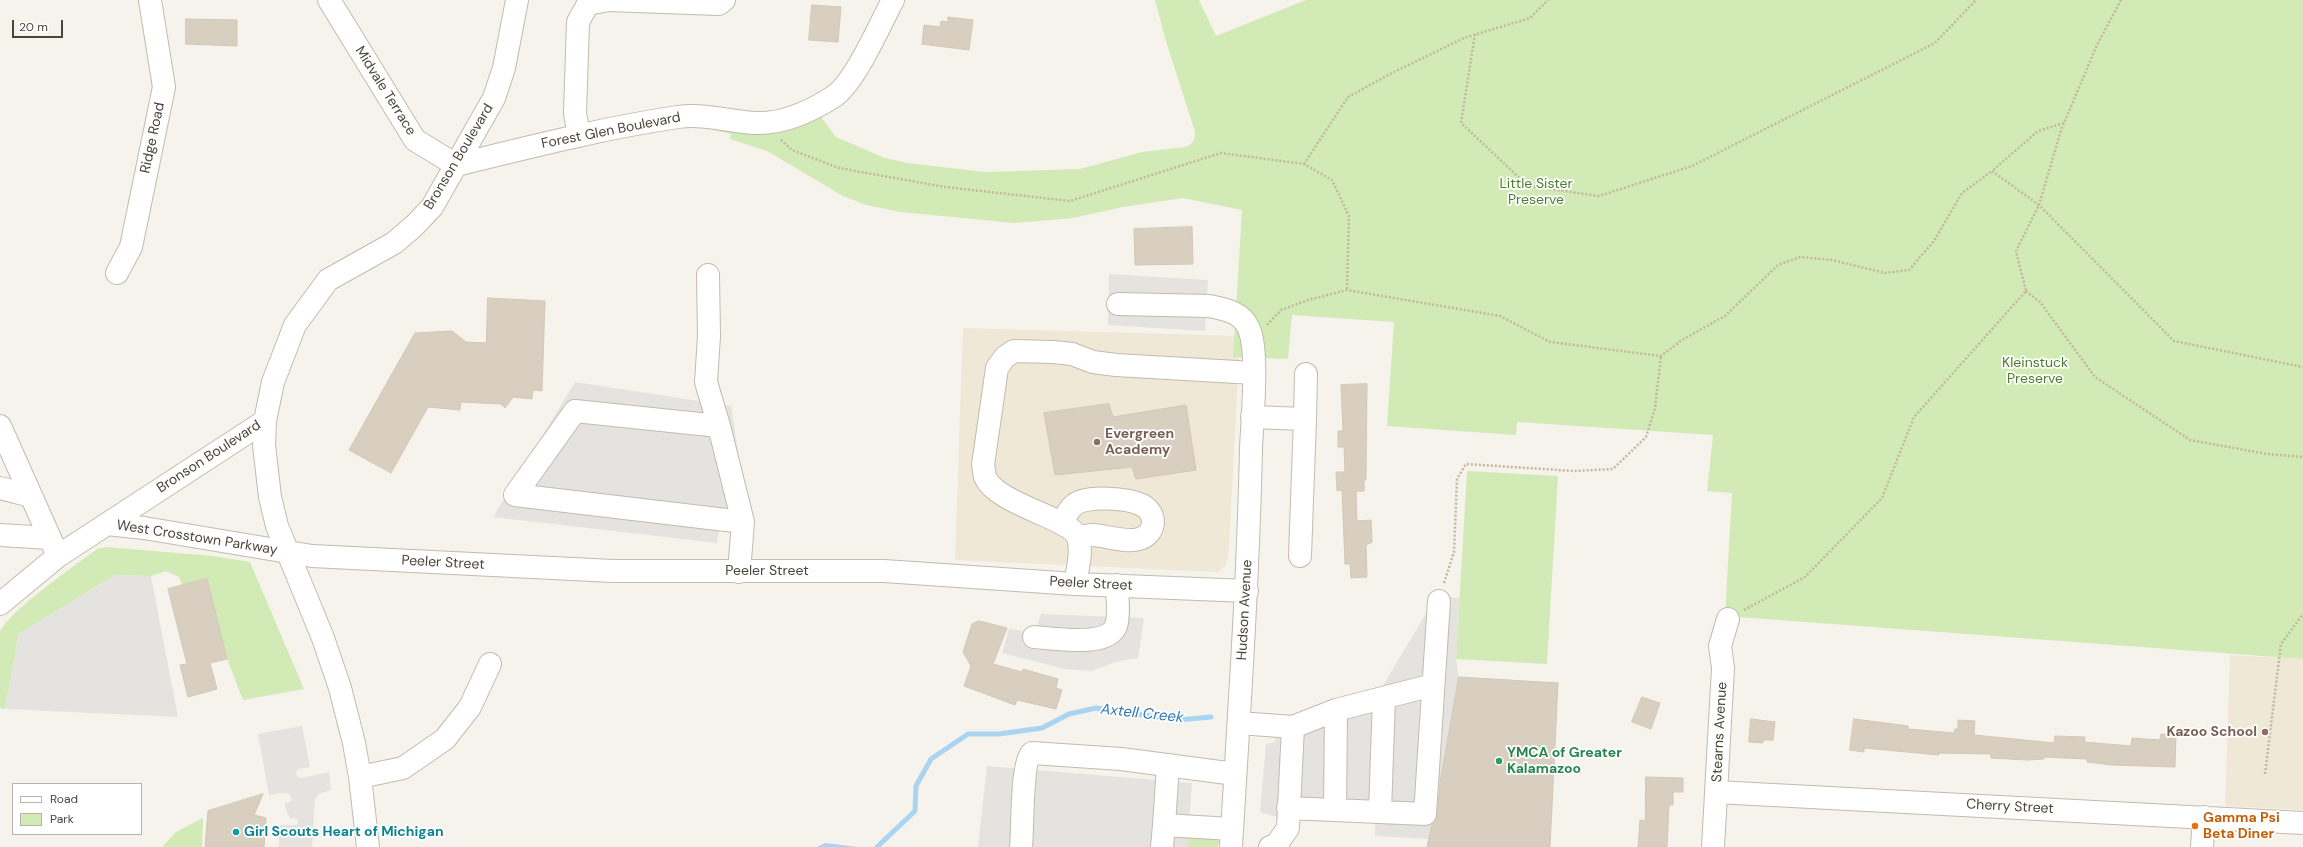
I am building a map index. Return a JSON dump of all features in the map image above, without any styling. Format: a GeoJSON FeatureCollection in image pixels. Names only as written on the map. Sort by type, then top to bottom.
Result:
{"type":"FeatureCollection","features":[{"type":"Feature","properties":{"kind":"street","name":"Ridge Road"},"geometry":{"type":"LineString","coordinates":[[117,273],[131,247],[164,87],[150,0]]}},
{"type":"Feature","properties":{"kind":"street","name":"Midvale Terrace"},"geometry":{"type":"LineString","coordinates":[[329,0],[415,140],[456,165]]}},
{"type":"Feature","properties":{"kind":"street","name":"Bronson Boulevard"},"geometry":{"type":"LineString","coordinates":[[107,524],[265,420],[273,382],[295,325],[328,280],[394,243],[414,226],[432,207],[494,98],[504,68],[517,0]]}},
{"type":"Feature","properties":{"kind":"street"},"geometry":{"type":"LineString","coordinates":[[579,136],[574,113],[578,22],[588,4],[608,0],[719,4],[724,0]]}},
{"type":"Feature","properties":{"kind":"street","name":"Forest Glen Boulevard"},"geometry":{"type":"LineString","coordinates":[[456,165],[579,136],[681,116],[762,123],[782,120],[805,112],[834,96],[858,66],[893,0]]}},
{"type":"Feature","properties":{"kind":"street"},"geometry":{"type":"LineString","coordinates":[[708,275],[709,336],[706,382],[719,426],[743,522],[739,572]]}},
{"type":"Feature","properties":{"kind":"street","name":"Hudson Avenue"},"geometry":{"type":"LineString","coordinates":[[1118,304],[1209,306],[1222,308],[1235,312],[1244,321],[1249,329],[1254,373],[1247,591],[1232,838]]}},
{"type":"Feature","properties":{"kind":"street"},"geometry":{"type":"LineString","coordinates":[[1075,584],[1080,556],[1070,530],[1029,510],[992,486],[985,477],[983,465],[997,368],[1005,357],[1014,351],[1053,352],[1072,354],[1093,362],[1116,365],[1254,373]]}},
{"type":"Feature","properties":{"kind":"street"},"geometry":{"type":"LineString","coordinates":[[1300,556],[1306,374]]}},
{"type":"Feature","properties":{"kind":"street"},"geometry":{"type":"LineString","coordinates":[[719,426],[575,411],[515,495],[743,522]]}},
{"type":"Feature","properties":{"kind":"street"},"geometry":{"type":"LineString","coordinates":[[1252,417],[1304,419]]}},
{"type":"Feature","properties":{"kind":"street","name":"West Crosstown Parkway"},"geometry":{"type":"LineString","coordinates":[[265,420],[264,445],[270,497],[277,526],[323,638],[340,688],[360,777],[368,847]]}},
{"type":"Feature","properties":{"kind":"street"},"geometry":{"type":"LineString","coordinates":[[0,426],[54,547]]}},
{"type":"Feature","properties":{"kind":"street"},"geometry":{"type":"LineString","coordinates":[[0,488],[31,496]]}},
{"type":"Feature","properties":{"kind":"street"},"geometry":{"type":"LineString","coordinates":[[0,604],[54,547],[107,524]]}},
{"type":"Feature","properties":{"kind":"street","name":"West Crosstown Parkway"},"geometry":{"type":"LineString","coordinates":[[107,524],[144,528],[287,552]]}},
{"type":"Feature","properties":{"kind":"street"},"geometry":{"type":"LineString","coordinates":[[0,535],[54,547]]}},
{"type":"Feature","properties":{"kind":"street","name":"Peeler Street"},"geometry":{"type":"LineString","coordinates":[[287,552],[312,556],[613,571],[884,571],[1075,584],[1247,591]]}},
{"type":"Feature","properties":{"kind":"street"},"geometry":{"type":"LineString","coordinates":[[1034,637],[1092,640],[1108,636],[1116,626],[1117,585]]}},
{"type":"Feature","properties":{"kind":"street"},"geometry":{"type":"LineString","coordinates":[[1288,808],[1426,814],[1439,601]]}},
{"type":"Feature","properties":{"kind":"street","name":"Stearns Avenue"},"geometry":{"type":"LineString","coordinates":[[1714,847],[1723,668],[1720,646],[1728,619]]}},
{"type":"Feature","properties":{"kind":"street"},"geometry":{"type":"LineString","coordinates":[[360,777],[403,768],[445,739],[470,707],[490,664]]}},
{"type":"Feature","properties":{"kind":"street"},"geometry":{"type":"LineString","coordinates":[[1239,723],[1293,727],[1336,710],[1434,685]]}},
{"type":"Feature","properties":{"kind":"street"},"geometry":{"type":"LineString","coordinates":[[1380,812],[1384,698]]}},
{"type":"Feature","properties":{"kind":"street"},"geometry":{"type":"LineString","coordinates":[[1335,810],[1336,710]]}},
{"type":"Feature","properties":{"kind":"street"},"geometry":{"type":"LineString","coordinates":[[1270,847],[1277,844],[1288,828],[1293,727]]}},
{"type":"Feature","properties":{"kind":"street"},"geometry":{"type":"LineString","coordinates":[[1021,847],[1025,773],[1028,756],[1032,753],[1121,759],[1235,774]]}},
{"type":"Feature","properties":{"kind":"street"},"geometry":{"type":"LineString","coordinates":[[1162,847],[1168,765]]}},
{"type":"Feature","properties":{"kind":"street","name":"Cherry Street"},"geometry":{"type":"LineString","coordinates":[[1716,792],[2303,823]]}},
{"type":"Feature","properties":{"kind":"street"},"geometry":{"type":"LineString","coordinates":[[2202,847],[2204,817]]}},
{"type":"Feature","properties":{"kind":"street"},"geometry":{"type":"LineString","coordinates":[[1164,825],[1232,838]]}},
{"type":"Feature","properties":{"kind":"path"},"geometry":{"type":"LineString","coordinates":[[1304,164],[1348,97],[1392,73],[1475,34],[1530,18],[1548,0]]}},
{"type":"Feature","properties":{"kind":"path"},"geometry":{"type":"LineString","coordinates":[[1475,34],[1461,123],[1528,186],[1599,196],[1692,166],[1935,43],[1976,0]]}},
{"type":"Feature","properties":{"kind":"path"},"geometry":{"type":"LineString","coordinates":[[2121,0],[2097,45],[2064,122],[2039,205],[2016,251],[2026,291],[2040,302],[2095,377],[2190,440],[2267,454],[2303,457]]}},
{"type":"Feature","properties":{"kind":"path"},"geometry":{"type":"LineString","coordinates":[[1251,342],[1281,310],[1308,300],[1347,290],[1500,316],[1550,342],[1661,356],[1682,340],[1725,316],[1778,265],[1800,257],[1832,260],[1886,273],[1909,270],[1934,241],[1962,193],[1992,171],[2038,131],[2064,122]]}},
{"type":"Feature","properties":{"kind":"path"},"geometry":{"type":"LineString","coordinates":[[762,123],[792,150],[839,168],[945,187],[1070,201],[1221,153],[1304,164],[1332,180],[1349,216],[1347,290]]}},
{"type":"Feature","properties":{"kind":"path"},"geometry":{"type":"LineString","coordinates":[[1992,171],[2039,205],[2174,341],[2303,367]]}},
{"type":"Feature","properties":{"kind":"path"},"geometry":{"type":"LineString","coordinates":[[1728,619],[1805,577],[1882,498],[1914,417],[2026,291]]}},
{"type":"Feature","properties":{"kind":"path"},"geometry":{"type":"LineString","coordinates":[[1439,601],[1454,552],[1457,479],[1466,464],[1574,471],[1613,469],[1646,437],[1655,408],[1661,356]]}},
{"type":"Feature","properties":{"kind":"path"},"geometry":{"type":"LineString","coordinates":[[2265,774],[2281,644],[2303,614]]}},
{"type":"Feature","properties":{"kind":"shaded area"},"geometry":{"type":"Polygon","coordinates":[[[1109,274],[1208,280],[1205,331],[1108,325],[1109,274]]]}},
{"type":"Feature","properties":{"kind":"shaded area","name":"Evergreen Academy"},"geometry":{"type":"Polygon","coordinates":[[[963,328],[1240,336],[1229,549],[1226,564],[1219,572],[955,560],[963,328]]]}},
{"type":"Feature","properties":{"kind":"shaded area"},"geometry":{"type":"Polygon","coordinates":[[[575,382],[731,406],[742,478],[728,530],[719,527],[717,543],[493,517],[575,382]]]}},
{"type":"Feature","properties":{"kind":"shaded area"},"geometry":{"type":"Polygon","coordinates":[[[115,575],[151,576],[178,717],[5,709],[19,634],[115,575]]]}},
{"type":"Feature","properties":{"kind":"shaded area"},"geometry":{"type":"Polygon","coordinates":[[[1436,597],[1460,598],[1456,659],[1459,678],[1429,839],[1375,836],[1375,823],[1280,818],[1260,812],[1266,744],[1275,742],[1279,720],[1379,692],[1436,597]]]}},
{"type":"Feature","properties":{"kind":"shaded area"},"geometry":{"type":"Polygon","coordinates":[[[1041,614],[1144,618],[1138,658],[1115,662],[1091,671],[1065,669],[1002,653],[1009,629],[1035,632],[1041,614]]]}},
{"type":"Feature","properties":{"kind":"shaded area","name":"Kazoo School"},"geometry":{"type":"Polygon","coordinates":[[[2230,655],[2303,659],[2303,810],[2225,806],[2230,655]]]}},
{"type":"Feature","properties":{"kind":"shaded area"},"geometry":{"type":"Polygon","coordinates":[[[302,726],[310,767],[299,769],[296,772],[297,776],[301,778],[329,772],[331,790],[319,794],[315,799],[312,847],[279,847],[279,825],[297,825],[298,821],[295,818],[290,819],[284,804],[290,802],[292,798],[289,794],[281,793],[269,795],[258,734],[302,726]]]}},
{"type":"Feature","properties":{"kind":"shaded area"},"geometry":{"type":"Polygon","coordinates":[[[987,766],[1192,783],[1187,847],[978,847],[987,766]]]}},
{"type":"Feature","properties":{"kind":"green space"},"geometry":{"type":"Polygon","coordinates":[[[1155,0],[1199,0],[1216,36],[1306,0],[2303,0],[2303,659],[1725,616],[1732,493],[1707,491],[1713,435],[1517,422],[1516,435],[1387,426],[1394,322],[1292,315],[1288,359],[1233,357],[1242,210],[1183,198],[1123,207],[1073,218],[1014,223],[901,212],[866,205],[843,196],[767,151],[730,139],[731,134],[713,130],[714,119],[815,109],[836,137],[885,158],[907,163],[985,172],[1080,169],[1142,152],[1186,147],[1193,141],[1195,132],[1166,41],[1155,0]]]}},
{"type":"Feature","properties":{"kind":"green space"},"geometry":{"type":"Polygon","coordinates":[[[1467,471],[1558,476],[1547,664],[1456,659],[1467,471]]]}},
{"type":"Feature","properties":{"kind":"green space"},"geometry":{"type":"Polygon","coordinates":[[[107,547],[213,556],[250,562],[304,689],[243,700],[227,659],[207,579],[182,585],[179,577],[166,571],[151,576],[115,575],[19,634],[5,709],[0,708],[0,632],[6,623],[29,601],[97,549],[107,547]]]}},
{"type":"Feature","properties":{"kind":"green space"},"geometry":{"type":"Polygon","coordinates":[[[203,818],[202,847],[162,847],[176,832],[203,818]]]}},
{"type":"Feature","properties":{"kind":"green space"},"geometry":{"type":"Polygon","coordinates":[[[1188,832],[1215,836],[1219,841],[1218,847],[1187,847],[1188,832]]]}},
{"type":"Feature","properties":{"kind":"water"},"geometry":{"type":"Polygon","coordinates":[[[825,843],[858,847],[817,847],[825,843]]]}},
{"type":"Feature","properties":{"kind":"building"},"geometry":{"type":"Polygon","coordinates":[[[812,5],[841,7],[838,42],[809,40],[812,5]]]}},
{"type":"Feature","properties":{"kind":"building"},"geometry":{"type":"Polygon","coordinates":[[[948,17],[973,20],[969,50],[922,44],[924,25],[940,27],[941,21],[948,22],[948,17]]]}},
{"type":"Feature","properties":{"kind":"building"},"geometry":{"type":"Polygon","coordinates":[[[186,19],[237,20],[237,46],[186,44],[186,19]]]}},
{"type":"Feature","properties":{"kind":"building"},"geometry":{"type":"Polygon","coordinates":[[[1192,227],[1193,264],[1135,265],[1134,229],[1192,227]]]}},
{"type":"Feature","properties":{"kind":"building"},"geometry":{"type":"Polygon","coordinates":[[[488,298],[545,301],[542,391],[533,390],[532,399],[513,397],[505,408],[501,404],[461,402],[460,410],[428,407],[391,473],[349,450],[415,333],[452,331],[466,342],[486,343],[488,298]]]}},
{"type":"Feature","properties":{"kind":"building"},"geometry":{"type":"Polygon","coordinates":[[[1367,384],[1366,480],[1364,480],[1364,491],[1356,491],[1357,521],[1371,520],[1372,542],[1366,545],[1367,577],[1351,578],[1350,564],[1345,564],[1342,490],[1337,491],[1336,472],[1345,472],[1344,447],[1338,447],[1338,431],[1343,431],[1341,385],[1367,384]]]}},
{"type":"Feature","properties":{"kind":"building"},"geometry":{"type":"Polygon","coordinates":[[[1109,404],[1113,417],[1186,405],[1196,470],[1136,479],[1132,467],[1055,475],[1044,413],[1109,404]]]}},
{"type":"Feature","properties":{"kind":"building"},"geometry":{"type":"Polygon","coordinates":[[[207,579],[227,659],[210,663],[217,689],[188,697],[180,665],[187,664],[168,589],[207,579]]]}},
{"type":"Feature","properties":{"kind":"building"},"geometry":{"type":"Polygon","coordinates":[[[979,621],[1007,628],[993,664],[1022,672],[1023,669],[1058,679],[1056,688],[1062,690],[1056,709],[1017,700],[1015,705],[964,686],[971,666],[963,652],[972,624],[979,621]]]}},
{"type":"Feature","properties":{"kind":"building","name":"YMCA of Greater Kalamazoo"},"geometry":{"type":"Polygon","coordinates":[[[1459,677],[1558,683],[1550,847],[1427,847],[1432,824],[1437,815],[1440,783],[1459,677]]]}},
{"type":"Feature","properties":{"kind":"building"},"geometry":{"type":"Polygon","coordinates":[[[1642,697],[1660,703],[1651,729],[1632,722],[1642,697]]]}},
{"type":"Feature","properties":{"kind":"building"},"geometry":{"type":"Polygon","coordinates":[[[1751,719],[1775,722],[1773,740],[1763,740],[1763,743],[1749,742],[1751,719]]]}},
{"type":"Feature","properties":{"kind":"building"},"geometry":{"type":"Polygon","coordinates":[[[1854,719],[1908,726],[1908,729],[1954,733],[1955,729],[1958,729],[1958,720],[1975,721],[1974,735],[2054,743],[2055,736],[2085,737],[2084,742],[2131,746],[2132,738],[2160,740],[2161,734],[2176,735],[2175,767],[2112,765],[2087,762],[2087,759],[2044,757],[2044,759],[2027,760],[1991,758],[1991,754],[1939,753],[1939,755],[1864,748],[1864,752],[1850,750],[1854,719]]]}},
{"type":"Feature","properties":{"kind":"building"},"geometry":{"type":"Polygon","coordinates":[[[1646,777],[1683,778],[1683,792],[1673,792],[1673,805],[1669,805],[1667,847],[1638,847],[1640,820],[1645,821],[1646,777]]]}},
{"type":"Feature","properties":{"kind":"building","name":"Girl Scouts Heart of Michigan"},"geometry":{"type":"Polygon","coordinates":[[[263,794],[254,815],[266,818],[264,847],[205,847],[208,811],[263,794]]]}},
{"type":"Feature","properties":{"kind":"waterway","name":"Axtell Creek"},"geometry":{"type":"LineString","coordinates":[[877,847],[915,811],[916,786],[931,759],[968,734],[999,734],[1042,728],[1069,714],[1096,708],[1178,720],[1211,717]]}},
{"type":"Feature","properties":{"kind":"place","name":"Evergreen Academy"},"geometry":{"type":"Point","coordinates":[1097,442]}},
{"type":"Feature","properties":{"kind":"place","name":"Kazoo School"},"geometry":{"type":"Point","coordinates":[2265,732]}},
{"type":"Feature","properties":{"kind":"place","name":"YMCA of Greater Kalamazoo"},"geometry":{"type":"Point","coordinates":[1499,761]}},
{"type":"Feature","properties":{"kind":"place","name":"Gamma Psi Beta Diner"},"geometry":{"type":"Point","coordinates":[2195,826]}},
{"type":"Feature","properties":{"kind":"place","name":"Girl Scouts Heart of Michigan"},"geometry":{"type":"Point","coordinates":[236,832]}},
{"type":"Feature","properties":{"kind":"park label","name":"Little Sister Preserve"},"geometry":{"type":"Point","coordinates":[1536,192]}},
{"type":"Feature","properties":{"kind":"park label","name":"Kleinstuck Preserve"},"geometry":{"type":"Point","coordinates":[2035,372]}}]}
